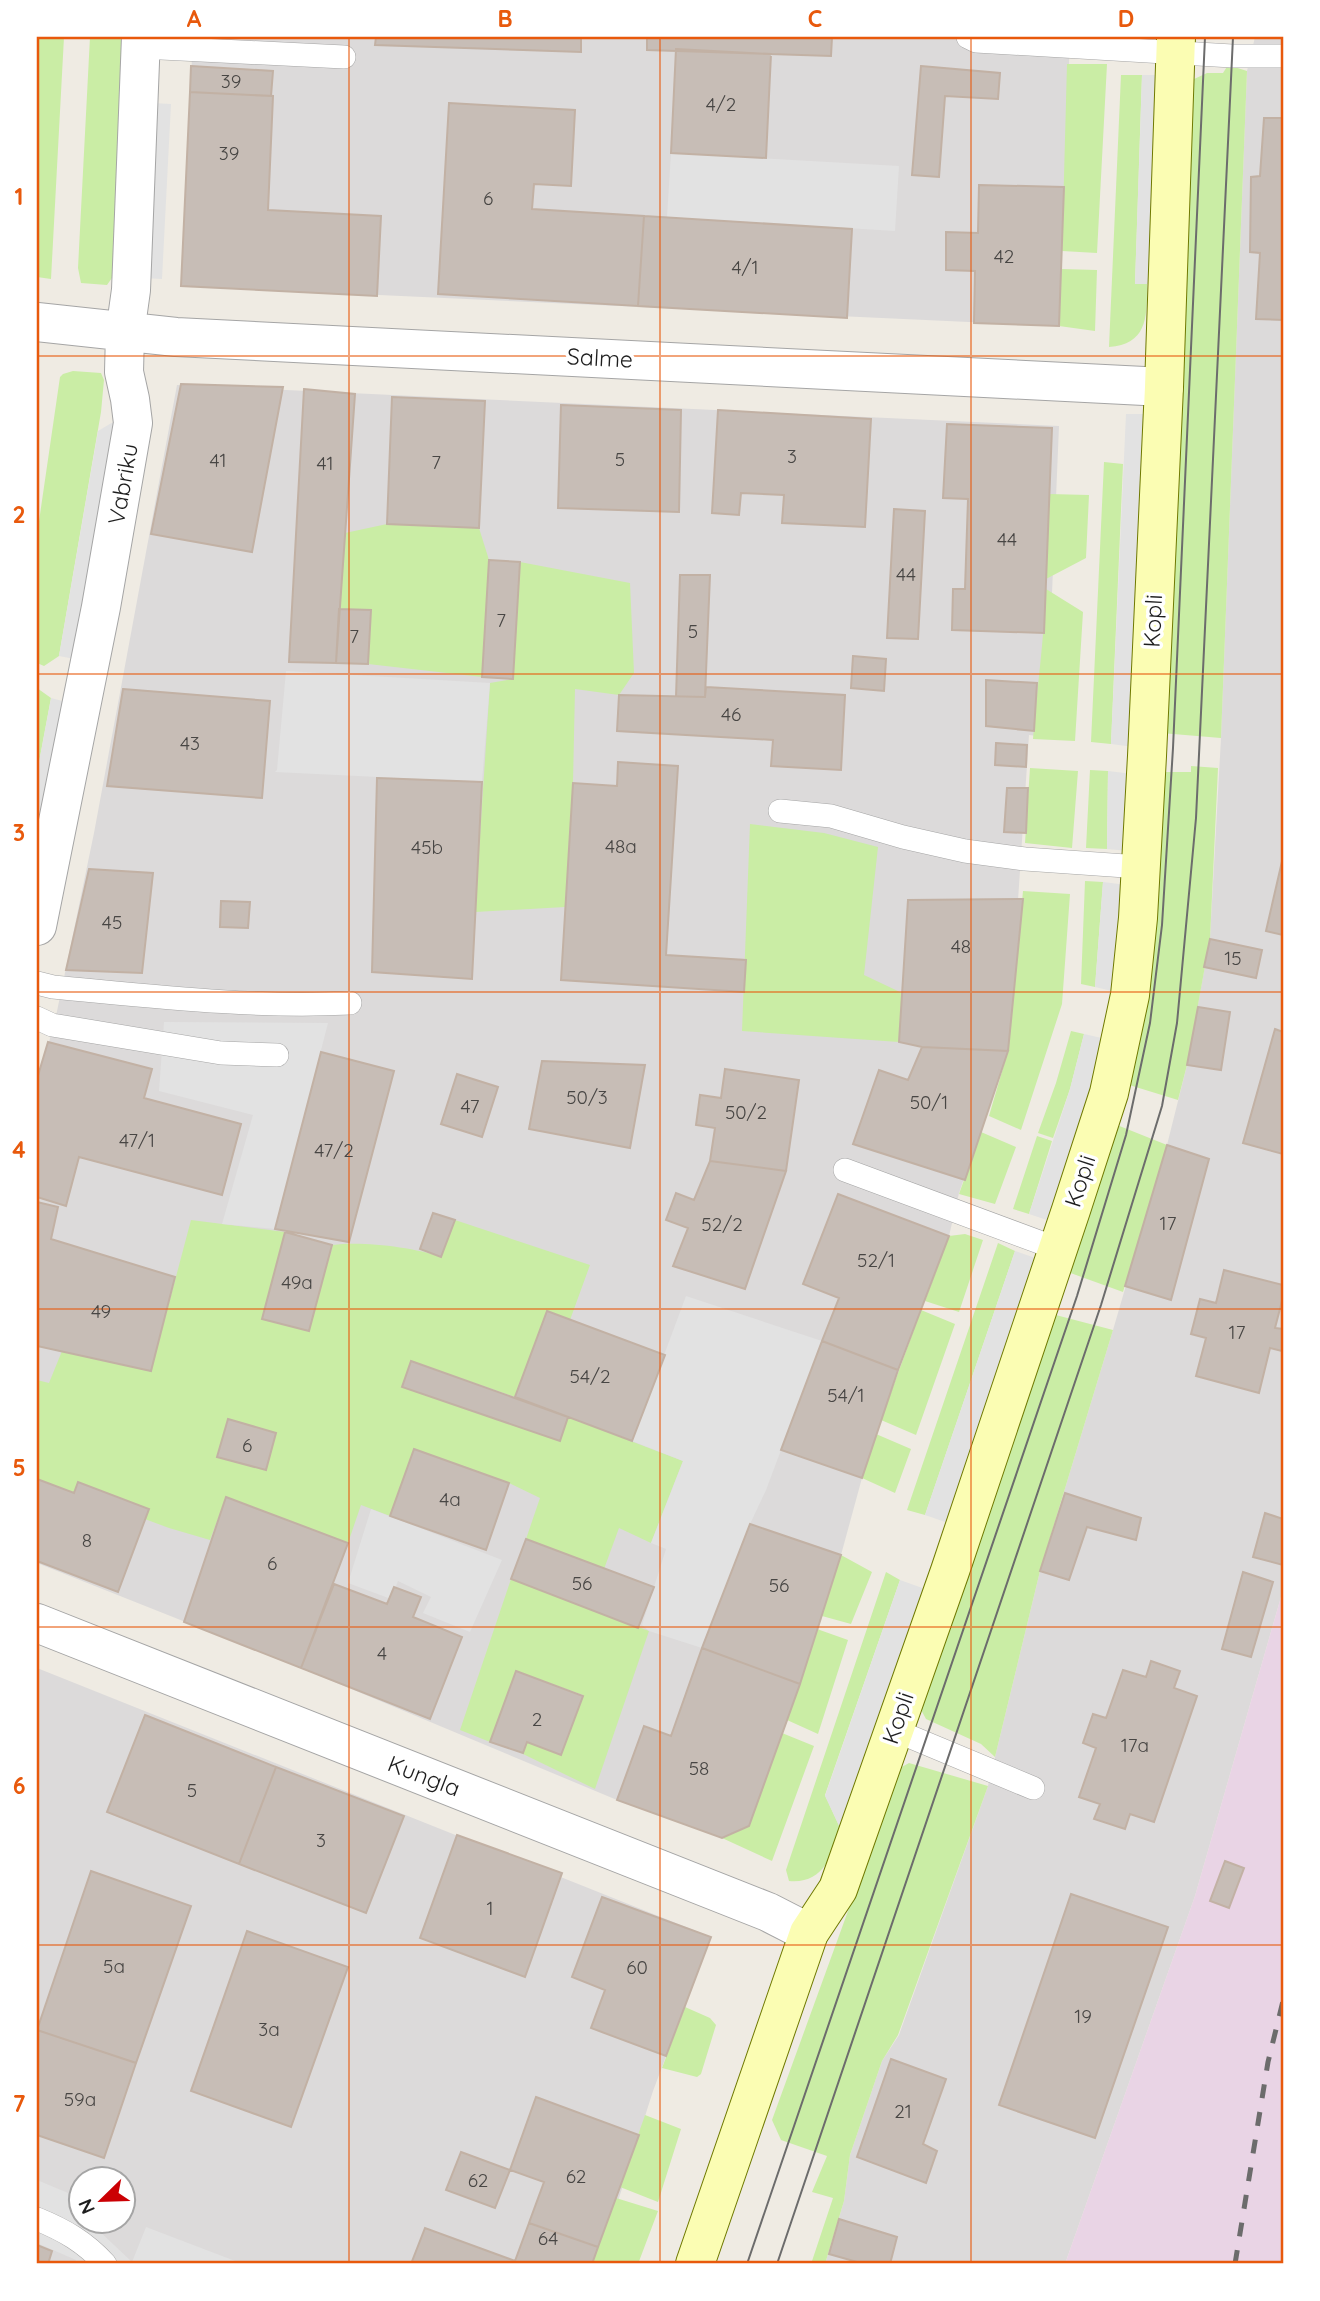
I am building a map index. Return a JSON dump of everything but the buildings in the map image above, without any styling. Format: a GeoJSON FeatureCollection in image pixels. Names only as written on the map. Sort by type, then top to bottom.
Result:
{"type":"FeatureCollection","features":[{"type":"Feature","properties":{"kind":"street","name":"Vabriku"},"geometry":{"type":"LineString","coordinates":[[37,926],[98,619],[133,423],[124,372],[125,333],[131,290],[141,42]]}},
{"type":"Feature","properties":{"kind":"street","name":"Kopli"},"geometry":{"type":"LineString","coordinates":[[695,2264],[809,1933],[838,1889],[894,1730],[1109,1093],[1128,1007],[1138,918],[1164,387],[1175,45]]}},
{"type":"Feature","properties":{"kind":"street","name":"Salme"},"geometry":{"type":"LineString","coordinates":[[37,322],[125,333],[1164,387]]}},
{"type":"Feature","properties":{"kind":"street","name":"Kungla"},"geometry":{"type":"LineString","coordinates":[[37,1623],[768,1912],[809,1933]]}},
{"type":"Feature","properties":{"kind":"lane"},"geometry":{"type":"LineString","coordinates":[[968,37],[976,41],[1175,45],[1283,56]]}},
{"type":"Feature","properties":{"kind":"lane"},"geometry":{"type":"LineString","coordinates":[[141,42],[344,57]]}},
{"type":"Feature","properties":{"kind":"lane"},"geometry":{"type":"LineString","coordinates":[[780,811],[831,816],[965,851],[1025,859],[1140,867]]}},
{"type":"Feature","properties":{"kind":"lane"},"geometry":{"type":"LineString","coordinates":[[37,983],[53,987],[156,997],[308,1005],[350,1003]]}},
{"type":"Feature","properties":{"kind":"lane"},"geometry":{"type":"LineString","coordinates":[[37,1018],[52,1024],[221,1053],[277,1055]]}},
{"type":"Feature","properties":{"kind":"lane"},"geometry":{"type":"LineString","coordinates":[[845,1170],[1058,1249]]}},
{"type":"Feature","properties":{"kind":"lane"},"geometry":{"type":"LineString","coordinates":[[894,1730],[1033,1788]]}},
{"type":"Feature","properties":{"kind":"lane"},"geometry":{"type":"LineString","coordinates":[[37,2219],[68,2232],[93,2250],[105,2264]]}},
{"type":"Feature","properties":{"kind":"shaded area"},"geometry":{"type":"Polygon","coordinates":[[[193,37],[1070,37],[1059,326],[181,286],[193,37]]]}},
{"type":"Feature","properties":{"kind":"shaded area"},"geometry":{"type":"Polygon","coordinates":[[[1255,37],[1283,37],[1283,1590],[1195,1896],[1065,2264],[825,2264],[844,2201],[850,2155],[882,2061],[899,2035],[988,1786],[1040,1571],[1167,1145],[1187,1065],[1210,938],[1221,738],[1247,71],[1255,37]]]}},
{"type":"Feature","properties":{"kind":"shaded area"},"geometry":{"type":"Polygon","coordinates":[[[1142,75],[1160,75],[1154,284],[1135,284],[1142,75]]]}},
{"type":"Feature","properties":{"kind":"shaded area"},"geometry":{"type":"Polygon","coordinates":[[[152,103],[171,104],[162,279],[143,278],[152,103]]]}},
{"type":"Feature","properties":{"kind":"shaded area"},"geometry":{"type":"Polygon","coordinates":[[[671,153],[899,166],[895,231],[667,217],[671,153]]]}},
{"type":"Feature","properties":{"kind":"shaded area"},"geometry":{"type":"Polygon","coordinates":[[[177,385],[1059,426],[1046,737],[1029,735],[1008,1051],[959,1193],[949,1236],[898,1370],[862,1478],[841,1555],[749,1826],[722,1838],[617,1800],[301,1668],[37,1563],[37,1087],[56,1016],[94,833],[177,385]]]}},
{"type":"Feature","properties":{"kind":"shaded area"},"geometry":{"type":"Polygon","coordinates":[[[1126,414],[1151,414],[1134,747],[1111,744],[1126,414]]]}},
{"type":"Feature","properties":{"kind":"shaded area"},"geometry":{"type":"Polygon","coordinates":[[[120,418],[80,660],[59,656],[98,431],[120,418]]]}},
{"type":"Feature","properties":{"kind":"shaded area"},"geometry":{"type":"Polygon","coordinates":[[[286,671],[490,683],[482,782],[275,772],[286,671]]]}},
{"type":"Feature","properties":{"kind":"shaded area"},"geometry":{"type":"Polygon","coordinates":[[[51,698],[74,704],[37,883],[37,773],[51,698]]]}},
{"type":"Feature","properties":{"kind":"shaded area"},"geometry":{"type":"Polygon","coordinates":[[[1108,771],[1133,774],[1129,851],[1107,849],[1108,771]]]}},
{"type":"Feature","properties":{"kind":"shaded area"},"geometry":{"type":"Polygon","coordinates":[[[1103,882],[1127,885],[1116,992],[1095,987],[1103,882]]]}},
{"type":"Feature","properties":{"kind":"shaded area"},"geometry":{"type":"Polygon","coordinates":[[[164,1022],[328,1023],[275,1229],[222,1224],[253,1115],[159,1091],[164,1022]]]}},
{"type":"Feature","properties":{"kind":"shaded area"},"geometry":{"type":"Polygon","coordinates":[[[1084,1034],[1106,1039],[1053,1222],[1029,1214],[1070,1089],[1084,1034]]]}},
{"type":"Feature","properties":{"kind":"shaded area"},"geometry":{"type":"Polygon","coordinates":[[[1015,1251],[1041,1260],[951,1524],[925,1515],[1015,1251]]]}},
{"type":"Feature","properties":{"kind":"shaded area"},"geometry":{"type":"Polygon","coordinates":[[[686,1296],[822,1341],[702,1648],[649,1631],[642,1625],[666,1549],[651,1543],[683,1461],[632,1441],[686,1296]]]}},
{"type":"Feature","properties":{"kind":"shaded area"},"geometry":{"type":"Polygon","coordinates":[[[371,1509],[502,1560],[470,1632],[423,1613],[431,1597],[398,1581],[391,1599],[348,1583],[371,1509]]]}},
{"type":"Feature","properties":{"kind":"shaded area"},"geometry":{"type":"Polygon","coordinates":[[[900,1580],[928,1590],[841,1830],[825,1796],[900,1580]]]}},
{"type":"Feature","properties":{"kind":"shaded area"},"geometry":{"type":"Polygon","coordinates":[[[1283,1590],[1283,2264],[1065,2264],[1195,1896],[1283,1590]]]}},
{"type":"Feature","properties":{"kind":"shaded area"},"geometry":{"type":"Polygon","coordinates":[[[37,1668],[711,1937],[653,2091],[598,2264],[37,2264],[37,1668]]]}},
{"type":"Feature","properties":{"kind":"shaded area"},"geometry":{"type":"Polygon","coordinates":[[[37,2180],[66,2192],[66,2234],[102,2234],[132,2262],[146,2227],[243,2264],[75,2264],[76,2260],[37,2243],[37,2180]]]}},
{"type":"Feature","properties":{"kind":"green space"},"geometry":{"type":"Polygon","coordinates":[[[37,37],[64,37],[51,279],[37,277],[37,37]]]}},
{"type":"Feature","properties":{"kind":"green space"},"geometry":{"type":"Polygon","coordinates":[[[90,37],[127,37],[114,275],[107,285],[81,283],[78,268],[90,37]]]}},
{"type":"Feature","properties":{"kind":"green space"},"geometry":{"type":"Polygon","coordinates":[[[1067,64],[1107,64],[1097,253],[1062,251],[1067,64]]]}},
{"type":"Feature","properties":{"kind":"green space"},"geometry":{"type":"Polygon","coordinates":[[[1228,65],[1247,71],[1221,738],[1161,733],[1192,80],[1207,73],[1223,73],[1228,65]]]}},
{"type":"Feature","properties":{"kind":"green space"},"geometry":{"type":"Polygon","coordinates":[[[1121,75],[1142,75],[1135,284],[1147,284],[1147,307],[1143,326],[1138,334],[1122,345],[1109,347],[1121,75]]]}},
{"type":"Feature","properties":{"kind":"green space"},"geometry":{"type":"Polygon","coordinates":[[[1061,269],[1097,270],[1095,331],[1059,326],[1061,269]]]}},
{"type":"Feature","properties":{"kind":"green space"},"geometry":{"type":"Polygon","coordinates":[[[73,371],[101,373],[104,380],[101,412],[59,656],[44,666],[37,663],[37,535],[60,377],[73,371]]]}},
{"type":"Feature","properties":{"kind":"green space"},"geometry":{"type":"Polygon","coordinates":[[[1104,462],[1123,464],[1111,744],[1091,742],[1104,462]]]}},
{"type":"Feature","properties":{"kind":"green space"},"geometry":{"type":"Polygon","coordinates":[[[1049,494],[1089,495],[1086,558],[1046,579],[1049,494]]]}},
{"type":"Feature","properties":{"kind":"green space"},"geometry":{"type":"Polygon","coordinates":[[[387,524],[479,528],[489,560],[482,677],[368,664],[371,610],[340,609],[345,533],[387,524]]]}},
{"type":"Feature","properties":{"kind":"green space"},"geometry":{"type":"Polygon","coordinates":[[[520,562],[630,583],[634,673],[619,695],[575,689],[573,783],[565,907],[475,912],[490,683],[513,679],[520,562]]]}},
{"type":"Feature","properties":{"kind":"green space"},"geometry":{"type":"Polygon","coordinates":[[[1046,589],[1083,612],[1075,741],[1033,739],[1046,589]]]}},
{"type":"Feature","properties":{"kind":"green space"},"geometry":{"type":"Polygon","coordinates":[[[37,688],[51,698],[37,773],[37,688]]]}},
{"type":"Feature","properties":{"kind":"green space"},"geometry":{"type":"Polygon","coordinates":[[[1191,766],[1218,768],[1210,939],[1178,1100],[1126,1084],[1161,772],[1191,772],[1191,766]]]}},
{"type":"Feature","properties":{"kind":"green space"},"geometry":{"type":"Polygon","coordinates":[[[1030,768],[1078,771],[1072,848],[1025,843],[1030,768]]]}},
{"type":"Feature","properties":{"kind":"green space"},"geometry":{"type":"Polygon","coordinates":[[[1090,770],[1108,771],[1107,849],[1086,848],[1090,770]]]}},
{"type":"Feature","properties":{"kind":"green space"},"geometry":{"type":"Polygon","coordinates":[[[750,824],[824,833],[878,847],[864,975],[902,993],[899,1042],[742,1031],[750,824]]]}},
{"type":"Feature","properties":{"kind":"green space"},"geometry":{"type":"Polygon","coordinates":[[[1085,881],[1103,882],[1095,987],[1081,984],[1085,881]]]}},
{"type":"Feature","properties":{"kind":"green space"},"geometry":{"type":"Polygon","coordinates":[[[1023,891],[1070,894],[1062,1004],[1021,1130],[989,1116],[1008,1051],[1023,891]]]}},
{"type":"Feature","properties":{"kind":"green space"},"geometry":{"type":"Polygon","coordinates":[[[1071,1031],[1084,1034],[1070,1089],[1053,1138],[1038,1133],[1071,1031]]]}},
{"type":"Feature","properties":{"kind":"green space"},"geometry":{"type":"Polygon","coordinates":[[[1112,1123],[1167,1145],[1123,1292],[1065,1271],[1112,1123]]]}},
{"type":"Feature","properties":{"kind":"green space"},"geometry":{"type":"Polygon","coordinates":[[[981,1132],[1016,1147],[995,1204],[959,1194],[981,1132]]]}},
{"type":"Feature","properties":{"kind":"green space"},"geometry":{"type":"Polygon","coordinates":[[[1037,1136],[1052,1141],[1029,1214],[1013,1209],[1037,1136]]]}},
{"type":"Feature","properties":{"kind":"green space"},"geometry":{"type":"Polygon","coordinates":[[[191,1220],[285,1232],[262,1318],[308,1331],[333,1245],[387,1246],[441,1257],[455,1220],[590,1265],[570,1320],[547,1311],[515,1397],[411,1361],[402,1387],[560,1441],[568,1417],[683,1461],[651,1543],[619,1528],[604,1569],[526,1539],[540,1498],[509,1483],[414,1449],[390,1516],[361,1505],[348,1543],[226,1497],[210,1540],[169,1528],[37,1479],[37,1380],[49,1383],[62,1351],[151,1371],[191,1220]]]}},
{"type":"Feature","properties":{"kind":"green space"},"geometry":{"type":"Polygon","coordinates":[[[965,1234],[983,1240],[959,1312],[925,1301],[949,1236],[965,1234]]]}},
{"type":"Feature","properties":{"kind":"green space"},"geometry":{"type":"Polygon","coordinates":[[[998,1243],[1015,1251],[925,1515],[907,1510],[998,1243]]]}},
{"type":"Feature","properties":{"kind":"green space"},"geometry":{"type":"Polygon","coordinates":[[[921,1310],[955,1324],[916,1435],[881,1420],[921,1310]]]}},
{"type":"Feature","properties":{"kind":"green space"},"geometry":{"type":"Polygon","coordinates":[[[1052,1314],[1113,1330],[1040,1571],[995,1757],[981,1744],[926,1719],[920,1708],[1052,1314]]]}},
{"type":"Feature","properties":{"kind":"green space"},"geometry":{"type":"Polygon","coordinates":[[[876,1434],[911,1449],[895,1493],[862,1478],[876,1434]]]}},
{"type":"Feature","properties":{"kind":"green space"},"geometry":{"type":"Polygon","coordinates":[[[841,1555],[872,1572],[851,1624],[822,1616],[841,1555]]]}},
{"type":"Feature","properties":{"kind":"green space"},"geometry":{"type":"Polygon","coordinates":[[[886,1572],[900,1580],[825,1795],[841,1830],[829,1859],[818,1873],[801,1881],[789,1881],[786,1870],[886,1572]]]}},
{"type":"Feature","properties":{"kind":"green space"},"geometry":{"type":"Polygon","coordinates":[[[511,1579],[649,1631],[595,1789],[521,1753],[527,1742],[561,1755],[583,1695],[516,1671],[490,1742],[460,1730],[511,1579]]]}},
{"type":"Feature","properties":{"kind":"green space"},"geometry":{"type":"Polygon","coordinates":[[[817,1629],[848,1640],[818,1734],[787,1720],[817,1629]]]}},
{"type":"Feature","properties":{"kind":"green space"},"geometry":{"type":"Polygon","coordinates":[[[782,1733],[814,1746],[772,1861],[722,1838],[782,1733]]]}},
{"type":"Feature","properties":{"kind":"green space"},"geometry":{"type":"Polygon","coordinates":[[[909,1763],[988,1786],[898,2035],[882,2061],[850,2155],[844,2201],[825,2264],[811,2264],[833,2198],[812,2192],[827,2156],[781,2140],[772,2120],[900,1768],[909,1763]]]}},
{"type":"Feature","properties":{"kind":"green space"},"geometry":{"type":"Polygon","coordinates":[[[685,2007],[710,2018],[716,2025],[701,2074],[697,2077],[662,2068],[685,2007]]]}},
{"type":"Feature","properties":{"kind":"green space"},"geometry":{"type":"Polygon","coordinates":[[[645,2115],[681,2129],[658,2202],[620,2187],[645,2115]]]}},
{"type":"Feature","properties":{"kind":"green space"},"geometry":{"type":"Polygon","coordinates":[[[616,2198],[658,2211],[638,2264],[592,2264],[616,2198]]]}},
{"type":"Feature","properties":{"kind":"tram line"},"geometry":{"type":"LineString","coordinates":[[747,2264],[1077,1296],[1126,1135],[1150,1023],[1162,925],[1173,748],[1205,37]]}},
{"type":"Feature","properties":{"kind":"tram line"},"geometry":{"type":"LineString","coordinates":[[777,2264],[1101,1305],[1162,1106],[1177,1023],[1196,818],[1233,37]]}},
{"type":"Feature","properties":{"kind":"railway"},"geometry":{"type":"LineString","coordinates":[[1235,2264],[1268,2062],[1283,2001]]}}]}
